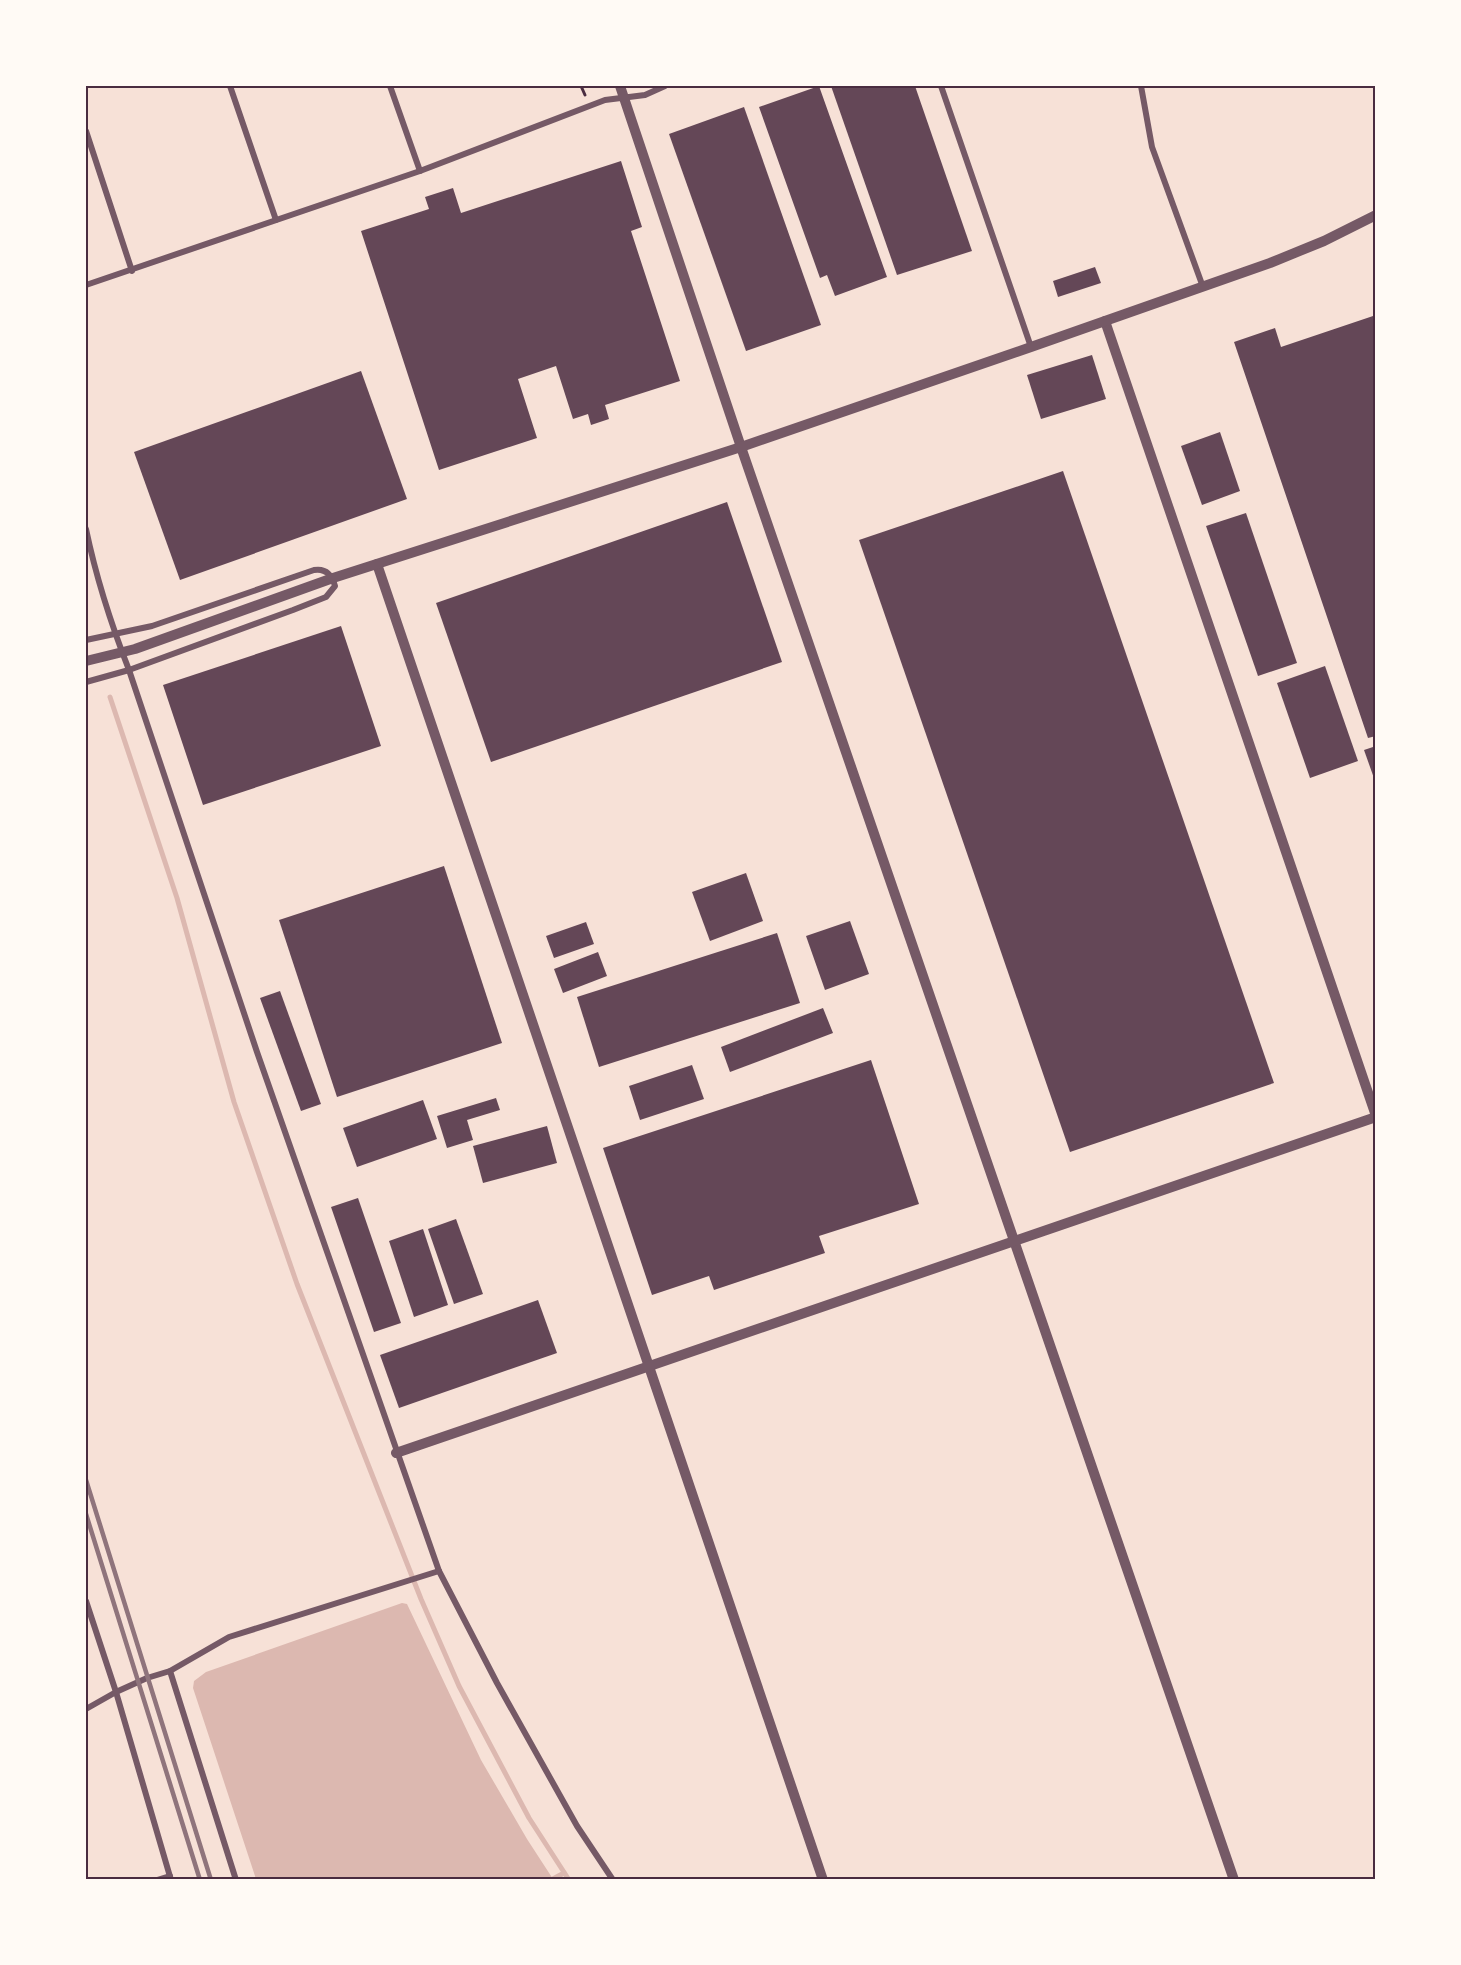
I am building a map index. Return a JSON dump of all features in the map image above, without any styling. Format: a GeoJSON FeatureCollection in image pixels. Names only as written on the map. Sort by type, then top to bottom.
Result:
{"type":"FeatureCollection","features":[{"type":"Feature","properties":{"kind":"street"},"geometry":{"type":"LineString","coordinates":[[230,86],[276,220]]}},
{"type":"Feature","properties":{"kind":"street"},"geometry":{"type":"LineString","coordinates":[[390,86],[420,171]]}},
{"type":"Feature","properties":{"kind":"street"},"geometry":{"type":"LineString","coordinates":[[620,86],[741,447],[1234,1880]]}},
{"type":"Feature","properties":{"kind":"street"},"geometry":{"type":"LineString","coordinates":[[86,285],[420,171],[605,100],[645,95],[665,86]]}},
{"type":"Feature","properties":{"kind":"street"},"geometry":{"type":"LineString","coordinates":[[941,86],[1031,348]]}},
{"type":"Feature","properties":{"kind":"street"},"geometry":{"type":"LineString","coordinates":[[1140,86],[1152,147],[1203,287]]}},
{"type":"Feature","properties":{"kind":"street"},"geometry":{"type":"LineString","coordinates":[[86,131],[132,271]]}},
{"type":"Feature","properties":{"kind":"street"},"geometry":{"type":"LineString","coordinates":[[86,661],[135,649],[333,578],[741,447],[1031,348],[1324,241],[1376,215]]}},
{"type":"Feature","properties":{"kind":"street"},"geometry":{"type":"LineString","coordinates":[[396,1453],[1376,1117],[1105,321]]}},
{"type":"Feature","properties":{"kind":"street"},"geometry":{"type":"LineString","coordinates":[[86,529],[93,563],[115,635],[129,670],[257,1052],[439,1571],[497,1683],[578,1826],[613,1880]]}},
{"type":"Feature","properties":{"kind":"street"},"geometry":{"type":"LineString","coordinates":[[377,564],[823,1880]]}},
{"type":"Feature","properties":{"kind":"street"},"geometry":{"type":"LineString","coordinates":[[86,640],[152,626],[314,570],[321,569],[328,573],[333,578],[335,586],[326,597],[129,670],[86,682]]}},
{"type":"Feature","properties":{"kind":"street"},"geometry":{"type":"LineString","coordinates":[[86,1710],[116,1692],[147,1678],[170,1671],[229,1637],[439,1571]]}},
{"type":"Feature","properties":{"kind":"street"},"geometry":{"type":"LineString","coordinates":[[86,1601],[116,1692],[171,1878],[157,1880]]}},
{"type":"Feature","properties":{"kind":"street"},"geometry":{"type":"LineString","coordinates":[[170,1671],[236,1880]]}},
{"type":"Feature","properties":{"kind":"shaded area"},"geometry":{"type":"Polygon","coordinates":[[[402,1603],[407,1604],[481,1760],[553,1879],[256,1879],[193,1688],[194,1681],[206,1672],[402,1603]]]}},
{"type":"Feature","properties":{"kind":"building"},"geometry":{"type":"Polygon","coordinates":[[[819,86],[887,277],[835,296],[827,275],[820,278],[759,107],[819,86]]]}},
{"type":"Feature","properties":{"kind":"building"},"geometry":{"type":"Polygon","coordinates":[[[831,86],[915,86],[972,251],[897,275],[831,86]]]}},
{"type":"Feature","properties":{"kind":"building"},"geometry":{"type":"Polygon","coordinates":[[[744,107],[821,325],[746,351],[669,134],[744,107]]]}},
{"type":"Feature","properties":{"kind":"building"},"geometry":{"type":"Polygon","coordinates":[[[621,161],[642,227],[631,231],[680,381],[605,405],[609,419],[591,425],[588,414],[573,419],[556,366],[518,379],[537,438],[439,470],[361,231],[429,209],[425,197],[453,188],[461,213],[621,161]]]}},
{"type":"Feature","properties":{"kind":"building"},"geometry":{"type":"Polygon","coordinates":[[[1095,267],[1101,283],[1058,297],[1053,281],[1095,267]]]}},
{"type":"Feature","properties":{"kind":"building"},"geometry":{"type":"Polygon","coordinates":[[[1376,315],[1376,736],[1368,738],[1234,342],[1275,328],[1281,347],[1376,315]]]}},
{"type":"Feature","properties":{"kind":"building"},"geometry":{"type":"Polygon","coordinates":[[[1092,355],[1106,399],[1041,419],[1027,375],[1092,355]]]}},
{"type":"Feature","properties":{"kind":"building"},"geometry":{"type":"Polygon","coordinates":[[[361,371],[407,499],[180,580],[134,452],[361,371]]]}},
{"type":"Feature","properties":{"kind":"building"},"geometry":{"type":"Polygon","coordinates":[[[1220,432],[1240,491],[1202,505],[1181,446],[1220,432]]]}},
{"type":"Feature","properties":{"kind":"building"},"geometry":{"type":"Polygon","coordinates":[[[1063,471],[1274,1083],[1070,1152],[859,540],[1063,471]]]}},
{"type":"Feature","properties":{"kind":"building"},"geometry":{"type":"Polygon","coordinates":[[[727,502],[782,662],[491,762],[436,603],[727,502]]]}},
{"type":"Feature","properties":{"kind":"building"},"geometry":{"type":"Polygon","coordinates":[[[1246,513],[1297,663],[1258,676],[1206,526],[1246,513]]]}},
{"type":"Feature","properties":{"kind":"building"},"geometry":{"type":"Polygon","coordinates":[[[341,626],[381,746],[203,805],[163,685],[341,626]]]}},
{"type":"Feature","properties":{"kind":"building"},"geometry":{"type":"Polygon","coordinates":[[[1325,666],[1358,761],[1310,778],[1277,683],[1325,666]]]}},
{"type":"Feature","properties":{"kind":"building"},"geometry":{"type":"Polygon","coordinates":[[[1376,746],[1376,781],[1375,781],[1364,750],[1376,746]]]}},
{"type":"Feature","properties":{"kind":"building"},"geometry":{"type":"Polygon","coordinates":[[[444,866],[502,1043],[337,1097],[279,920],[444,866]]]}},
{"type":"Feature","properties":{"kind":"building"},"geometry":{"type":"Polygon","coordinates":[[[746,873],[763,921],[710,941],[692,892],[746,873]]]}},
{"type":"Feature","properties":{"kind":"building"},"geometry":{"type":"Polygon","coordinates":[[[850,921],[869,974],[825,990],[806,936],[850,921]]]}},
{"type":"Feature","properties":{"kind":"building"},"geometry":{"type":"Polygon","coordinates":[[[586,922],[594,944],[554,958],[546,936],[586,922]]]}},
{"type":"Feature","properties":{"kind":"building"},"geometry":{"type":"Polygon","coordinates":[[[777,933],[800,1003],[599,1067],[577,997],[777,933]]]}},
{"type":"Feature","properties":{"kind":"building"},"geometry":{"type":"Polygon","coordinates":[[[598,952],[607,976],[563,993],[554,969],[598,952]]]}},
{"type":"Feature","properties":{"kind":"building"},"geometry":{"type":"Polygon","coordinates":[[[280,991],[321,1104],[301,1111],[260,998],[280,991]]]}},
{"type":"Feature","properties":{"kind":"building"},"geometry":{"type":"Polygon","coordinates":[[[823,1008],[833,1033],[730,1072],[721,1047],[823,1008]]]}},
{"type":"Feature","properties":{"kind":"building"},"geometry":{"type":"Polygon","coordinates":[[[871,1060],[919,1204],[819,1236],[825,1253],[714,1290],[709,1276],[652,1295],[603,1148],[871,1060]]]}},
{"type":"Feature","properties":{"kind":"building"},"geometry":{"type":"Polygon","coordinates":[[[692,1065],[704,1099],[640,1120],[629,1086],[692,1065]]]}},
{"type":"Feature","properties":{"kind":"building"},"geometry":{"type":"Polygon","coordinates":[[[496,1098],[500,1110],[467,1120],[473,1140],[447,1148],[437,1116],[496,1098]]]}},
{"type":"Feature","properties":{"kind":"building"},"geometry":{"type":"Polygon","coordinates":[[[423,1100],[437,1139],[357,1167],[343,1128],[423,1100]]]}},
{"type":"Feature","properties":{"kind":"building"},"geometry":{"type":"Polygon","coordinates":[[[547,1126],[557,1163],[483,1183],[473,1146],[547,1126]]]}},
{"type":"Feature","properties":{"kind":"building"},"geometry":{"type":"Polygon","coordinates":[[[358,1198],[401,1323],[374,1332],[331,1207],[358,1198]]]}},
{"type":"Feature","properties":{"kind":"building"},"geometry":{"type":"Polygon","coordinates":[[[456,1219],[483,1294],[454,1304],[428,1229],[456,1219]]]}},
{"type":"Feature","properties":{"kind":"building"},"geometry":{"type":"Polygon","coordinates":[[[423,1229],[448,1305],[414,1317],[389,1241],[423,1229]]]}},
{"type":"Feature","properties":{"kind":"building"},"geometry":{"type":"Polygon","coordinates":[[[538,1300],[557,1353],[399,1408],[380,1355],[538,1300]]]}},
{"type":"Feature","properties":{"kind":"waterway"},"geometry":{"type":"LineString","coordinates":[[110,697],[177,898],[234,1102],[297,1284],[421,1599],[459,1686],[529,1818],[569,1880]]}},
{"type":"Feature","properties":{"kind":"waterway"},"geometry":{"type":"LineString","coordinates":[[551,1880],[564,1873]]}},
{"type":"Feature","properties":{"kind":"railway"},"geometry":{"type":"LineString","coordinates":[[86,1480],[211,1880]]}},
{"type":"Feature","properties":{"kind":"railway"},"geometry":{"type":"LineString","coordinates":[[86,1514],[200,1880]]}}]}
